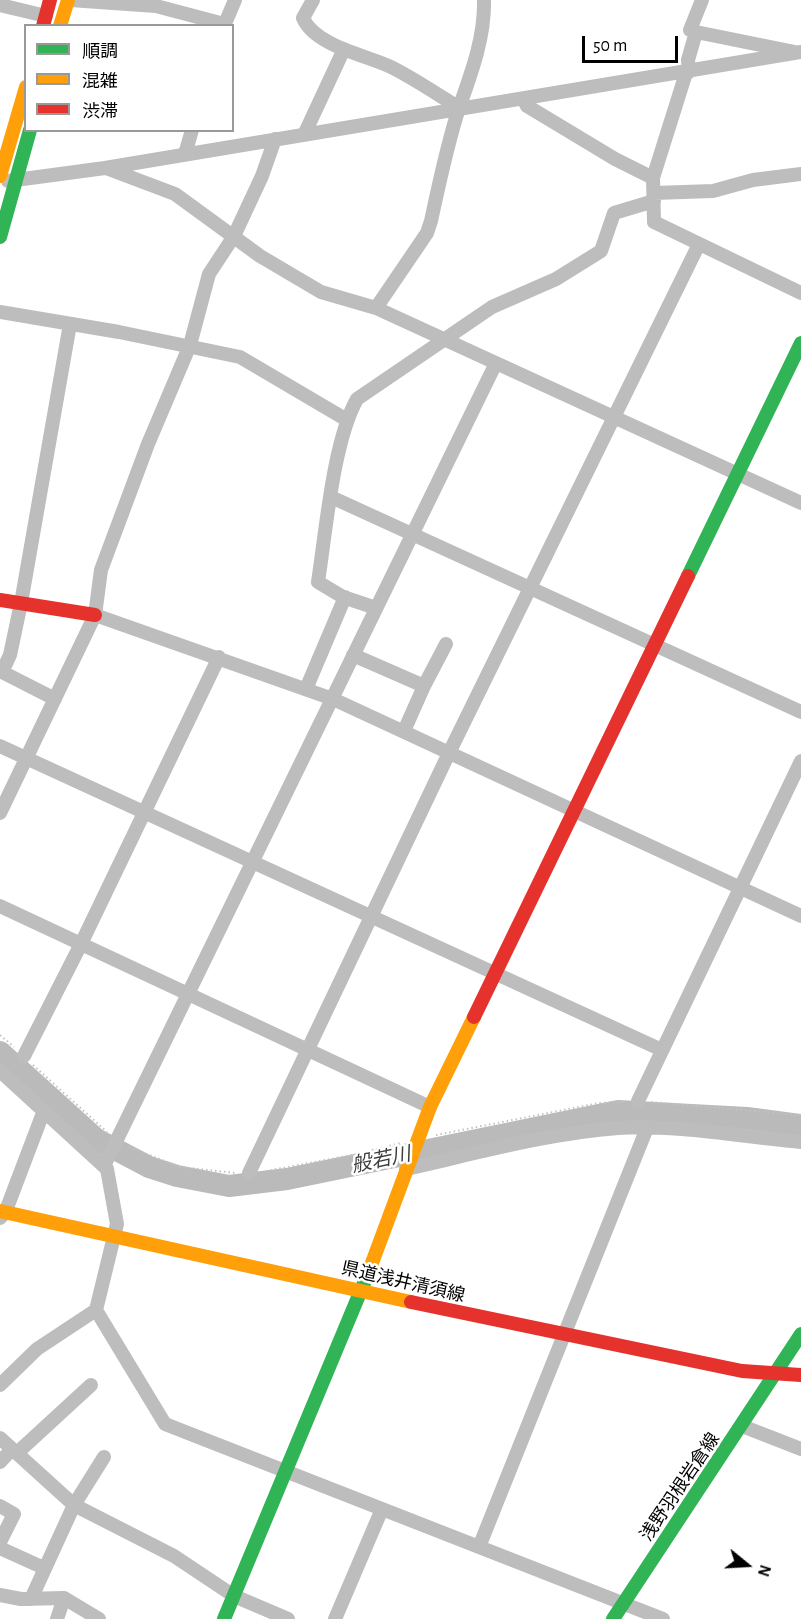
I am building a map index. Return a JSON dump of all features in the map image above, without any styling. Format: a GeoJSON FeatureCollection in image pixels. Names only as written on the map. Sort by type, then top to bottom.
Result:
{"type":"FeatureCollection","features":[{"type":"Feature","properties":{"kind":"street"},"geometry":{"type":"LineString","coordinates":[[0,5],[44,21],[50,0]]}},
{"type":"Feature","properties":{"kind":"street"},"geometry":{"type":"LineString","coordinates":[[61,24],[69,0],[168,5],[221,24]]}},
{"type":"Feature","properties":{"kind":"street"},"geometry":{"type":"LineString","coordinates":[[224,24],[235,0]]}},
{"type":"Feature","properties":{"kind":"street"},"geometry":{"type":"LineString","coordinates":[[313,0],[303,18],[306,25],[332,44],[389,66],[459,108]]}},
{"type":"Feature","properties":{"kind":"street"},"geometry":{"type":"LineString","coordinates":[[376,308],[427,233],[459,108],[470,85],[484,14],[484,0]]}},
{"type":"Feature","properties":{"kind":"street"},"geometry":{"type":"LineString","coordinates":[[702,0],[690,30],[786,48],[799,53]]}},
{"type":"Feature","properties":{"kind":"street"},"geometry":{"type":"LineString","coordinates":[[696,32],[688,60],[688,72],[653,178],[654,222],[801,293]]}},
{"type":"Feature","properties":{"kind":"street"},"geometry":{"type":"LineString","coordinates":[[304,135],[344,49]]}},
{"type":"Feature","properties":{"kind":"street"},"geometry":{"type":"LineString","coordinates":[[0,182],[105,168],[799,53]]}},
{"type":"Feature","properties":{"kind":"street"},"geometry":{"type":"LineString","coordinates":[[0,176],[24,94]]}},
{"type":"Feature","properties":{"kind":"street"},"geometry":{"type":"LineString","coordinates":[[524,100],[527,106],[615,159],[653,178]]}},
{"type":"Feature","properties":{"kind":"street"},"geometry":{"type":"LineString","coordinates":[[0,237],[29,132]]}},
{"type":"Feature","properties":{"kind":"street"},"geometry":{"type":"LineString","coordinates":[[185,154],[191,132]]}},
{"type":"Feature","properties":{"kind":"street"},"geometry":{"type":"LineString","coordinates":[[0,813],[95,615],[101,570],[119,519],[190,345],[209,274],[234,236],[262,176],[275,140]]}},
{"type":"Feature","properties":{"kind":"street"},"geometry":{"type":"LineString","coordinates":[[105,168],[175,194],[260,256],[321,292],[376,308],[801,503]]}},
{"type":"Feature","properties":{"kind":"street"},"geometry":{"type":"LineString","coordinates":[[376,608],[345,597],[318,582],[331,497],[347,420],[357,399],[492,307],[556,279],[601,251],[614,213],[654,197],[713,191],[753,180],[801,174]]}},
{"type":"Feature","properties":{"kind":"street"},"geometry":{"type":"LineString","coordinates":[[249,1173],[449,753],[699,244]]}},
{"type":"Feature","properties":{"kind":"street"},"geometry":{"type":"LineString","coordinates":[[0,312],[190,345],[240,357],[347,420]]}},
{"type":"Feature","properties":{"kind":"street"},"geometry":{"type":"LineString","coordinates":[[55,699],[1,671],[10,655],[21,603],[70,324]]}},
{"type":"Feature","properties":{"kind":"street"},"geometry":{"type":"LineString","coordinates":[[224,1619],[362,1291],[430,1107],[801,343]]}},
{"type":"Feature","properties":{"kind":"street"},"geometry":{"type":"LineString","coordinates":[[104,1166],[496,363]]}},
{"type":"Feature","properties":{"kind":"street"},"geometry":{"type":"LineString","coordinates":[[331,497],[413,532],[530,589],[801,712]]}},
{"type":"Feature","properties":{"kind":"street"},"geometry":{"type":"LineString","coordinates":[[306,689],[345,597]]}},
{"type":"Feature","properties":{"kind":"street"},"geometry":{"type":"LineString","coordinates":[[0,600],[95,615],[333,699],[801,916]]}},
{"type":"Feature","properties":{"kind":"street"},"geometry":{"type":"LineString","coordinates":[[404,731],[446,644]]}},
{"type":"Feature","properties":{"kind":"street"},"geometry":{"type":"LineString","coordinates":[[353,655],[424,686]]}},
{"type":"Feature","properties":{"kind":"street"},"geometry":{"type":"LineString","coordinates":[[24,1056],[81,944],[219,657]]}},
{"type":"Feature","properties":{"kind":"street"},"geometry":{"type":"LineString","coordinates":[[0,746],[662,1050]]}},
{"type":"Feature","properties":{"kind":"street"},"geometry":{"type":"LineString","coordinates":[[638,1101],[801,761]]}},
{"type":"Feature","properties":{"kind":"street"},"geometry":{"type":"LineString","coordinates":[[0,906],[430,1107]]}},
{"type":"Feature","properties":{"kind":"street"},"geometry":{"type":"LineString","coordinates":[[0,1071],[43,1113],[104,1166],[117,1224],[116,1237],[96,1310],[37,1349],[0,1385]]}},
{"type":"Feature","properties":{"kind":"street"},"geometry":{"type":"LineString","coordinates":[[2,1214],[43,1113]]}},
{"type":"Feature","properties":{"kind":"street"},"geometry":{"type":"LineString","coordinates":[[406,1169],[507,1146],[608,1129],[647,1128],[801,1142]]}},
{"type":"Feature","properties":{"kind":"street"},"geometry":{"type":"LineString","coordinates":[[479,1548],[566,1336],[647,1128]]}},
{"type":"Feature","properties":{"kind":"street","name":"県道浅井清須線"},"geometry":{"type":"LineString","coordinates":[[2,1214],[566,1336],[742,1371],[801,1375]]}},
{"type":"Feature","properties":{"kind":"street"},"geometry":{"type":"LineString","coordinates":[[96,1310],[165,1424],[663,1619]]}},
{"type":"Feature","properties":{"kind":"street","name":"浅野羽根岩倉線"},"geometry":{"type":"LineString","coordinates":[[613,1619],[801,1334]]}},
{"type":"Feature","properties":{"kind":"street"},"geometry":{"type":"LineString","coordinates":[[0,1462],[91,1385]]}},
{"type":"Feature","properties":{"kind":"street"},"geometry":{"type":"LineString","coordinates":[[742,1426],[801,1449]]}},
{"type":"Feature","properties":{"kind":"street"},"geometry":{"type":"LineString","coordinates":[[0,1438],[74,1505],[174,1556],[234,1596],[288,1619]]}},
{"type":"Feature","properties":{"kind":"street"},"geometry":{"type":"LineString","coordinates":[[31,1599],[74,1505],[104,1457]]}},
{"type":"Feature","properties":{"kind":"street"},"geometry":{"type":"LineString","coordinates":[[0,1506],[14,1514],[0,1542]]}},
{"type":"Feature","properties":{"kind":"street"},"geometry":{"type":"LineString","coordinates":[[335,1619],[382,1509]]}},
{"type":"Feature","properties":{"kind":"street"},"geometry":{"type":"LineString","coordinates":[[0,1548],[44,1568]]}},
{"type":"Feature","properties":{"kind":"street"},"geometry":{"type":"LineString","coordinates":[[0,1595],[31,1599],[64,1598],[99,1619]]}},
{"type":"Feature","properties":{"kind":"street"},"geometry":{"type":"LineString","coordinates":[[57,1619],[64,1598]]}},
{"type":"Feature","properties":{"kind":"path"},"geometry":{"type":"LineString","coordinates":[[0,1035],[117,1140],[159,1160],[198,1171],[249,1173],[303,1165],[417,1139],[599,1103],[638,1101],[695,1104],[801,1114]]}},
{"type":"Feature","properties":{"kind":"waterway","name":"般若川"},"geometry":{"type":"LineString","coordinates":[[0,1052],[96,1139],[149,1167],[177,1176],[229,1186],[287,1179],[618,1111],[747,1118],[801,1125]]}},
{"type":"Feature","properties":{"kind":"traffic: fast"},"geometry":{"type":"LineString","coordinates":[[0,237],[29,132]]}},
{"type":"Feature","properties":{"kind":"traffic: fast"},"geometry":{"type":"LineString","coordinates":[[688,576],[801,343]]}},
{"type":"Feature","properties":{"kind":"traffic: fast"},"geometry":{"type":"LineString","coordinates":[[224,1619],[369,1271]]}},
{"type":"Feature","properties":{"kind":"traffic: fast"},"geometry":{"type":"LineString","coordinates":[[613,1619],[801,1334]]}},
{"type":"Feature","properties":{"kind":"traffic: slow"},"geometry":{"type":"LineString","coordinates":[[61,24],[68,0]]}},
{"type":"Feature","properties":{"kind":"traffic: slow"},"geometry":{"type":"LineString","coordinates":[[0,176],[24,94]]}},
{"type":"Feature","properties":{"kind":"traffic: slow"},"geometry":{"type":"LineString","coordinates":[[369,1271],[430,1107],[474,1017]]}},
{"type":"Feature","properties":{"kind":"traffic: slow"},"geometry":{"type":"LineString","coordinates":[[0,1211],[411,1302]]}},
{"type":"Feature","properties":{"kind":"traffic: jam"},"geometry":{"type":"LineString","coordinates":[[44,24],[50,0]]}},
{"type":"Feature","properties":{"kind":"traffic: jam"},"geometry":{"type":"LineString","coordinates":[[474,1017],[688,576]]}},
{"type":"Feature","properties":{"kind":"traffic: jam"},"geometry":{"type":"LineString","coordinates":[[0,600],[95,615]]}},
{"type":"Feature","properties":{"kind":"traffic: jam"},"geometry":{"type":"LineString","coordinates":[[411,1302],[742,1371],[801,1375]]}}]}
